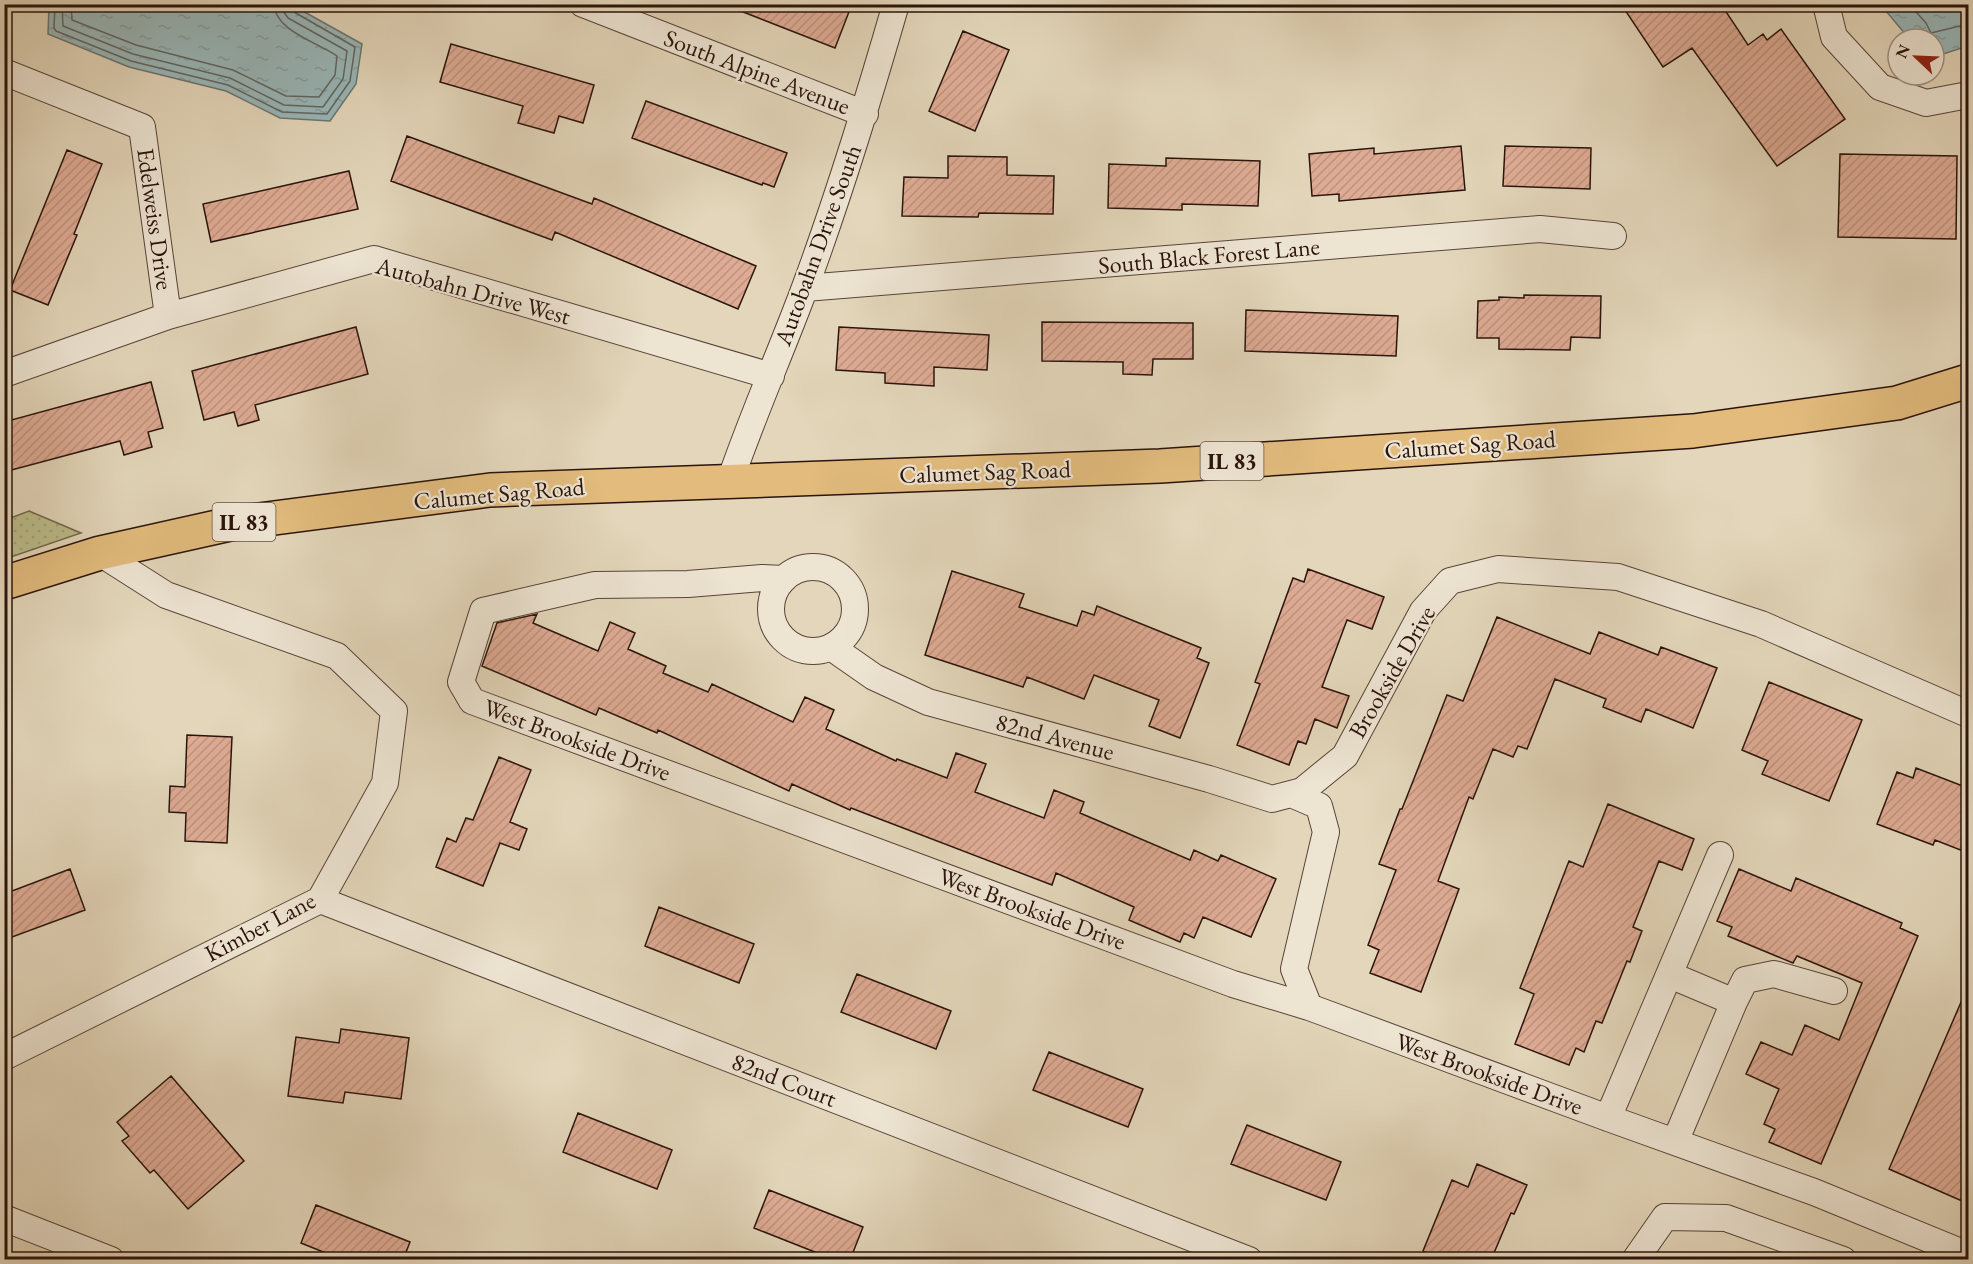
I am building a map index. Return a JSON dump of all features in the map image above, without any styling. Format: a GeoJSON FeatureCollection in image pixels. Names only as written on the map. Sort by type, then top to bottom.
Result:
{"type":"FeatureCollection","features":[{"type":"Feature","properties":{"kind":"main road","name":"Calumet Sag Road"},"geometry":{"type":"LineString","coordinates":[[4,584],[100,553],[235,524],[490,490],[1160,466],[1693,431],[1897,403],[1968,381]]}},
{"type":"Feature","properties":{"kind":"street","name":"South Alpine Avenue"},"geometry":{"type":"LineString","coordinates":[[583,4],[865,114]]}},
{"type":"Feature","properties":{"kind":"street","name":"Autobahn Drive South"},"geometry":{"type":"LineString","coordinates":[[730,481],[805,288],[865,114],[896,4]]}},
{"type":"Feature","properties":{"kind":"street"},"geometry":{"type":"LineString","coordinates":[[1827,4],[1834,36],[1880,87],[1926,103],[1968,95]]}},
{"type":"Feature","properties":{"kind":"street","name":"Edelweiss Drive"},"geometry":{"type":"LineString","coordinates":[[4,72],[142,127],[168,316]]}},
{"type":"Feature","properties":{"kind":"street","name":"South Black Forest Lane"},"geometry":{"type":"LineString","coordinates":[[805,288],[1540,229],[1613,236]]}},
{"type":"Feature","properties":{"kind":"street","name":"Autobahn Drive West"},"geometry":{"type":"LineString","coordinates":[[4,374],[168,316],[374,259],[771,376]]}},
{"type":"Feature","properties":{"kind":"street","name":"Kimber Lane"},"geometry":{"type":"LineString","coordinates":[[4,1057],[320,900],[385,783],[394,711],[337,656],[166,595],[100,553]]}},
{"type":"Feature","properties":{"kind":"street"},"geometry":{"type":"LineString","coordinates":[[812,566],[833,572],[843,579],[852,592],[855,604],[853,623],[839,643],[831,647],[823,651],[803,651],[784,641],[773,624],[770,610],[776,588],[788,574],[812,566]]}},
{"type":"Feature","properties":{"kind":"street","name":"Brookside Drive"},"geometry":{"type":"LineString","coordinates":[[1291,794],[1302,791],[1345,756],[1424,611],[1450,581],[1498,569],[1618,577],[1761,624],[1968,714]]}},
{"type":"Feature","properties":{"kind":"street","name":"West Brookside Drive"},"geometry":{"type":"LineString","coordinates":[[784,579],[688,584],[595,585],[483,611],[461,682],[472,701],[1233,984],[1310,1007],[1814,1192],[1968,1255]]}},
{"type":"Feature","properties":{"kind":"street","name":"82nd Avenue"},"geometry":{"type":"LineString","coordinates":[[831,647],[874,677],[928,702],[1209,779],[1272,799],[1291,794]]}},
{"type":"Feature","properties":{"kind":"street"},"geometry":{"type":"LineString","coordinates":[[1291,794],[1319,806],[1326,832],[1294,969],[1310,1007]]}},
{"type":"Feature","properties":{"kind":"street"},"geometry":{"type":"LineString","coordinates":[[1608,1118],[1720,855]]}},
{"type":"Feature","properties":{"kind":"street","name":"82nd Court"},"geometry":{"type":"LineString","coordinates":[[320,900],[1249,1260]]}},
{"type":"Feature","properties":{"kind":"street"},"geometry":{"type":"LineString","coordinates":[[1675,1142],[1745,980],[1774,974],[1834,990]]}},
{"type":"Feature","properties":{"kind":"street"},"geometry":{"type":"LineString","coordinates":[[1670,975],[1734,1002]]}},
{"type":"Feature","properties":{"kind":"street"},"geometry":{"type":"LineString","coordinates":[[1635,1260],[1665,1217],[1726,1218],[1843,1260]]}},
{"type":"Feature","properties":{"kind":"street"},"geometry":{"type":"LineString","coordinates":[[4,1218],[111,1260]]}},
{"type":"Feature","properties":{"kind":"green space"},"geometry":{"type":"Polygon","coordinates":[[[29,511],[81,533],[5,559],[5,520],[29,511]]]}},
{"type":"Feature","properties":{"kind":"water"},"geometry":{"type":"Polygon","coordinates":[[[49,5],[292,5],[362,44],[356,84],[330,121],[280,118],[226,91],[129,67],[48,34],[49,5]]]}},
{"type":"Feature","properties":{"kind":"water"},"geometry":{"type":"Polygon","coordinates":[[[1881,5],[1968,5],[1968,46],[1946,53],[1946,27],[1899,27],[1881,5]]]}},
{"type":"Feature","properties":{"kind":"building"},"geometry":{"type":"Polygon","coordinates":[[[729,4],[852,4],[835,48],[728,6],[729,4]]]}},
{"type":"Feature","properties":{"kind":"building"},"geometry":{"type":"Polygon","coordinates":[[[1621,4],[1721,4],[1748,45],[1763,34],[1767,40],[1781,29],[1845,119],[1777,166],[1692,48],[1663,67],[1621,4]]]}},
{"type":"Feature","properties":{"kind":"building"},"geometry":{"type":"Polygon","coordinates":[[[963,31],[1009,50],[975,131],[929,111],[963,31]]]}},
{"type":"Feature","properties":{"kind":"building"},"geometry":{"type":"Polygon","coordinates":[[[451,44],[594,85],[583,123],[559,116],[554,133],[518,123],[523,106],[440,82],[451,44]]]}},
{"type":"Feature","properties":{"kind":"building"},"geometry":{"type":"Polygon","coordinates":[[[646,101],[787,153],[774,187],[763,183],[762,185],[632,138],[646,101]]]}},
{"type":"Feature","properties":{"kind":"building"},"geometry":{"type":"Polygon","coordinates":[[[407,136],[592,204],[594,198],[756,266],[738,309],[555,232],[552,240],[391,181],[407,136]]]}},
{"type":"Feature","properties":{"kind":"building"},"geometry":{"type":"Polygon","coordinates":[[[1461,146],[1465,190],[1339,201],[1339,194],[1312,196],[1309,154],[1374,148],[1374,154],[1461,146]]]}},
{"type":"Feature","properties":{"kind":"building"},"geometry":{"type":"Polygon","coordinates":[[[1505,146],[1591,148],[1590,189],[1503,186],[1505,146]]]}},
{"type":"Feature","properties":{"kind":"building"},"geometry":{"type":"Polygon","coordinates":[[[67,150],[102,164],[74,234],[77,235],[48,305],[10,290],[67,150]]]}},
{"type":"Feature","properties":{"kind":"building"},"geometry":{"type":"Polygon","coordinates":[[[1840,154],[1957,156],[1956,239],[1838,237],[1840,154]]]}},
{"type":"Feature","properties":{"kind":"building"},"geometry":{"type":"Polygon","coordinates":[[[948,156],[1007,157],[1007,175],[1054,176],[1053,214],[979,213],[978,217],[902,216],[904,177],[948,178],[948,156]]]}},
{"type":"Feature","properties":{"kind":"building"},"geometry":{"type":"Polygon","coordinates":[[[1166,158],[1260,161],[1258,206],[1182,204],[1182,210],[1108,208],[1109,164],[1166,166],[1166,158]]]}},
{"type":"Feature","properties":{"kind":"building"},"geometry":{"type":"Polygon","coordinates":[[[349,171],[358,209],[211,242],[203,204],[349,171]]]}},
{"type":"Feature","properties":{"kind":"building"},"geometry":{"type":"Polygon","coordinates":[[[1524,295],[1601,296],[1600,338],[1571,337],[1570,350],[1499,349],[1499,338],[1477,338],[1478,301],[1499,300],[1499,297],[1524,298],[1524,295]]]}},
{"type":"Feature","properties":{"kind":"building"},"geometry":{"type":"Polygon","coordinates":[[[1246,310],[1398,316],[1396,356],[1245,351],[1246,310]]]}},
{"type":"Feature","properties":{"kind":"building"},"geometry":{"type":"Polygon","coordinates":[[[1042,322],[1193,323],[1193,359],[1153,359],[1152,375],[1123,374],[1123,362],[1042,361],[1042,322]]]}},
{"type":"Feature","properties":{"kind":"building"},"geometry":{"type":"Polygon","coordinates":[[[356,327],[368,374],[255,405],[259,420],[238,426],[234,412],[204,420],[192,371],[356,327]]]}},
{"type":"Feature","properties":{"kind":"building"},"geometry":{"type":"Polygon","coordinates":[[[839,327],[989,335],[987,370],[934,367],[934,386],[885,383],[885,373],[836,370],[839,327]]]}},
{"type":"Feature","properties":{"kind":"building"},"geometry":{"type":"Polygon","coordinates":[[[151,382],[163,428],[148,432],[152,447],[124,455],[120,441],[4,472],[4,422],[151,382]]]}},
{"type":"Feature","properties":{"kind":"building"},"geometry":{"type":"Polygon","coordinates":[[[1308,569],[1384,597],[1372,629],[1347,620],[1322,687],[1349,696],[1337,728],[1315,719],[1306,744],[1298,741],[1289,765],[1237,745],[1260,684],[1255,682],[1293,578],[1304,582],[1308,569]]]}},
{"type":"Feature","properties":{"kind":"building"},"geometry":{"type":"Polygon","coordinates":[[[952,571],[1024,594],[1019,607],[1077,626],[1082,611],[1094,615],[1097,606],[1201,648],[1197,658],[1209,663],[1180,738],[1149,726],[1159,700],[1094,675],[1084,699],[1027,677],[1023,687],[925,655],[952,571]]]}},
{"type":"Feature","properties":{"kind":"building"},"geometry":{"type":"Polygon","coordinates":[[[537,614],[533,623],[598,651],[610,622],[635,633],[628,649],[666,666],[663,673],[708,692],[712,684],[793,722],[805,697],[834,710],[826,729],[896,761],[897,759],[947,778],[956,753],[986,764],[975,792],[1044,818],[1054,790],[1084,802],[1080,813],[1190,860],[1194,850],[1218,861],[1221,855],[1276,879],[1251,937],[1203,917],[1194,938],[1184,933],[1180,942],[1129,920],[1134,907],[1056,873],[1052,885],[851,808],[850,810],[792,784],[789,791],[658,730],[657,733],[599,708],[596,715],[482,666],[497,623],[537,614]]]}},
{"type":"Feature","properties":{"kind":"building"},"geometry":{"type":"Polygon","coordinates":[[[1497,617],[1590,654],[1599,632],[1658,655],[1661,647],[1717,668],[1693,728],[1646,709],[1641,722],[1603,707],[1606,699],[1555,679],[1527,749],[1518,746],[1513,757],[1493,749],[1473,799],[1469,797],[1438,881],[1459,889],[1421,992],[1370,973],[1379,950],[1368,945],[1396,870],[1379,864],[1447,695],[1463,701],[1497,617]]]}},
{"type":"Feature","properties":{"kind":"building"},"geometry":{"type":"Polygon","coordinates":[[[1769,682],[1862,720],[1829,801],[1762,774],[1768,761],[1742,750],[1769,682]]]}},
{"type":"Feature","properties":{"kind":"building"},"geometry":{"type":"Polygon","coordinates":[[[187,735],[232,737],[227,843],[185,841],[186,813],[169,812],[170,786],[185,787],[187,735]]]}},
{"type":"Feature","properties":{"kind":"building"},"geometry":{"type":"Polygon","coordinates":[[[499,757],[531,770],[510,822],[527,829],[519,850],[500,843],[483,886],[436,867],[447,838],[456,842],[466,818],[473,820],[499,757]]]}},
{"type":"Feature","properties":{"kind":"building"},"geometry":{"type":"Polygon","coordinates":[[[1916,768],[1968,788],[1968,853],[1935,840],[1933,845],[1877,824],[1897,772],[1913,778],[1916,768]]]}},
{"type":"Feature","properties":{"kind":"building"},"geometry":{"type":"Polygon","coordinates":[[[1608,804],[1694,839],[1682,870],[1659,861],[1633,927],[1642,931],[1630,962],[1627,961],[1602,1023],[1596,1021],[1584,1052],[1576,1048],[1569,1065],[1515,1044],[1534,994],[1520,988],[1569,861],[1583,867],[1608,804]]]}},
{"type":"Feature","properties":{"kind":"building"},"geometry":{"type":"Polygon","coordinates":[[[70,869],[85,910],[4,940],[4,894],[70,869]]]}},
{"type":"Feature","properties":{"kind":"building"},"geometry":{"type":"Polygon","coordinates":[[[1739,869],[1791,891],[1796,878],[1902,923],[1900,928],[1918,936],[1821,1164],[1769,1142],[1775,1129],[1764,1124],[1779,1089],[1746,1074],[1761,1042],[1792,1055],[1805,1025],[1839,1040],[1862,983],[1797,956],[1793,963],[1728,936],[1732,927],[1717,921],[1739,869]]]}},
{"type":"Feature","properties":{"kind":"building"},"geometry":{"type":"Polygon","coordinates":[[[659,907],[754,944],[739,983],[645,946],[659,907]]]}},
{"type":"Feature","properties":{"kind":"building"},"geometry":{"type":"Polygon","coordinates":[[[857,974],[951,1011],[936,1049],[841,1012],[857,974]]]}},
{"type":"Feature","properties":{"kind":"building"},"geometry":{"type":"Polygon","coordinates":[[[1968,986],[1968,1186],[1962,1201],[1889,1169],[1968,986]]]}},
{"type":"Feature","properties":{"kind":"building"},"geometry":{"type":"Polygon","coordinates":[[[341,1029],[409,1038],[401,1099],[345,1092],[343,1103],[288,1096],[296,1037],[339,1043],[341,1029]]]}},
{"type":"Feature","properties":{"kind":"building"},"geometry":{"type":"Polygon","coordinates":[[[1049,1052],[1143,1089],[1128,1127],[1033,1090],[1049,1052]]]}},
{"type":"Feature","properties":{"kind":"building"},"geometry":{"type":"Polygon","coordinates":[[[171,1076],[244,1161],[188,1209],[154,1170],[150,1173],[122,1141],[129,1136],[117,1122],[171,1076]]]}},
{"type":"Feature","properties":{"kind":"building"},"geometry":{"type":"Polygon","coordinates":[[[578,1113],[672,1150],[657,1189],[563,1152],[578,1113]]]}},
{"type":"Feature","properties":{"kind":"building"},"geometry":{"type":"Polygon","coordinates":[[[1247,1125],[1341,1162],[1326,1200],[1231,1164],[1247,1125]]]}},
{"type":"Feature","properties":{"kind":"building"},"geometry":{"type":"Polygon","coordinates":[[[1477,1164],[1527,1185],[1514,1214],[1511,1213],[1491,1260],[1442,1260],[1423,1251],[1452,1180],[1468,1187],[1477,1164]]]}},
{"type":"Feature","properties":{"kind":"building"},"geometry":{"type":"Polygon","coordinates":[[[769,1190],[863,1227],[850,1260],[835,1260],[754,1228],[769,1190]]]}},
{"type":"Feature","properties":{"kind":"building"},"geometry":{"type":"Polygon","coordinates":[[[316,1205],[410,1242],[403,1260],[343,1260],[301,1243],[316,1205]]]}}]}
